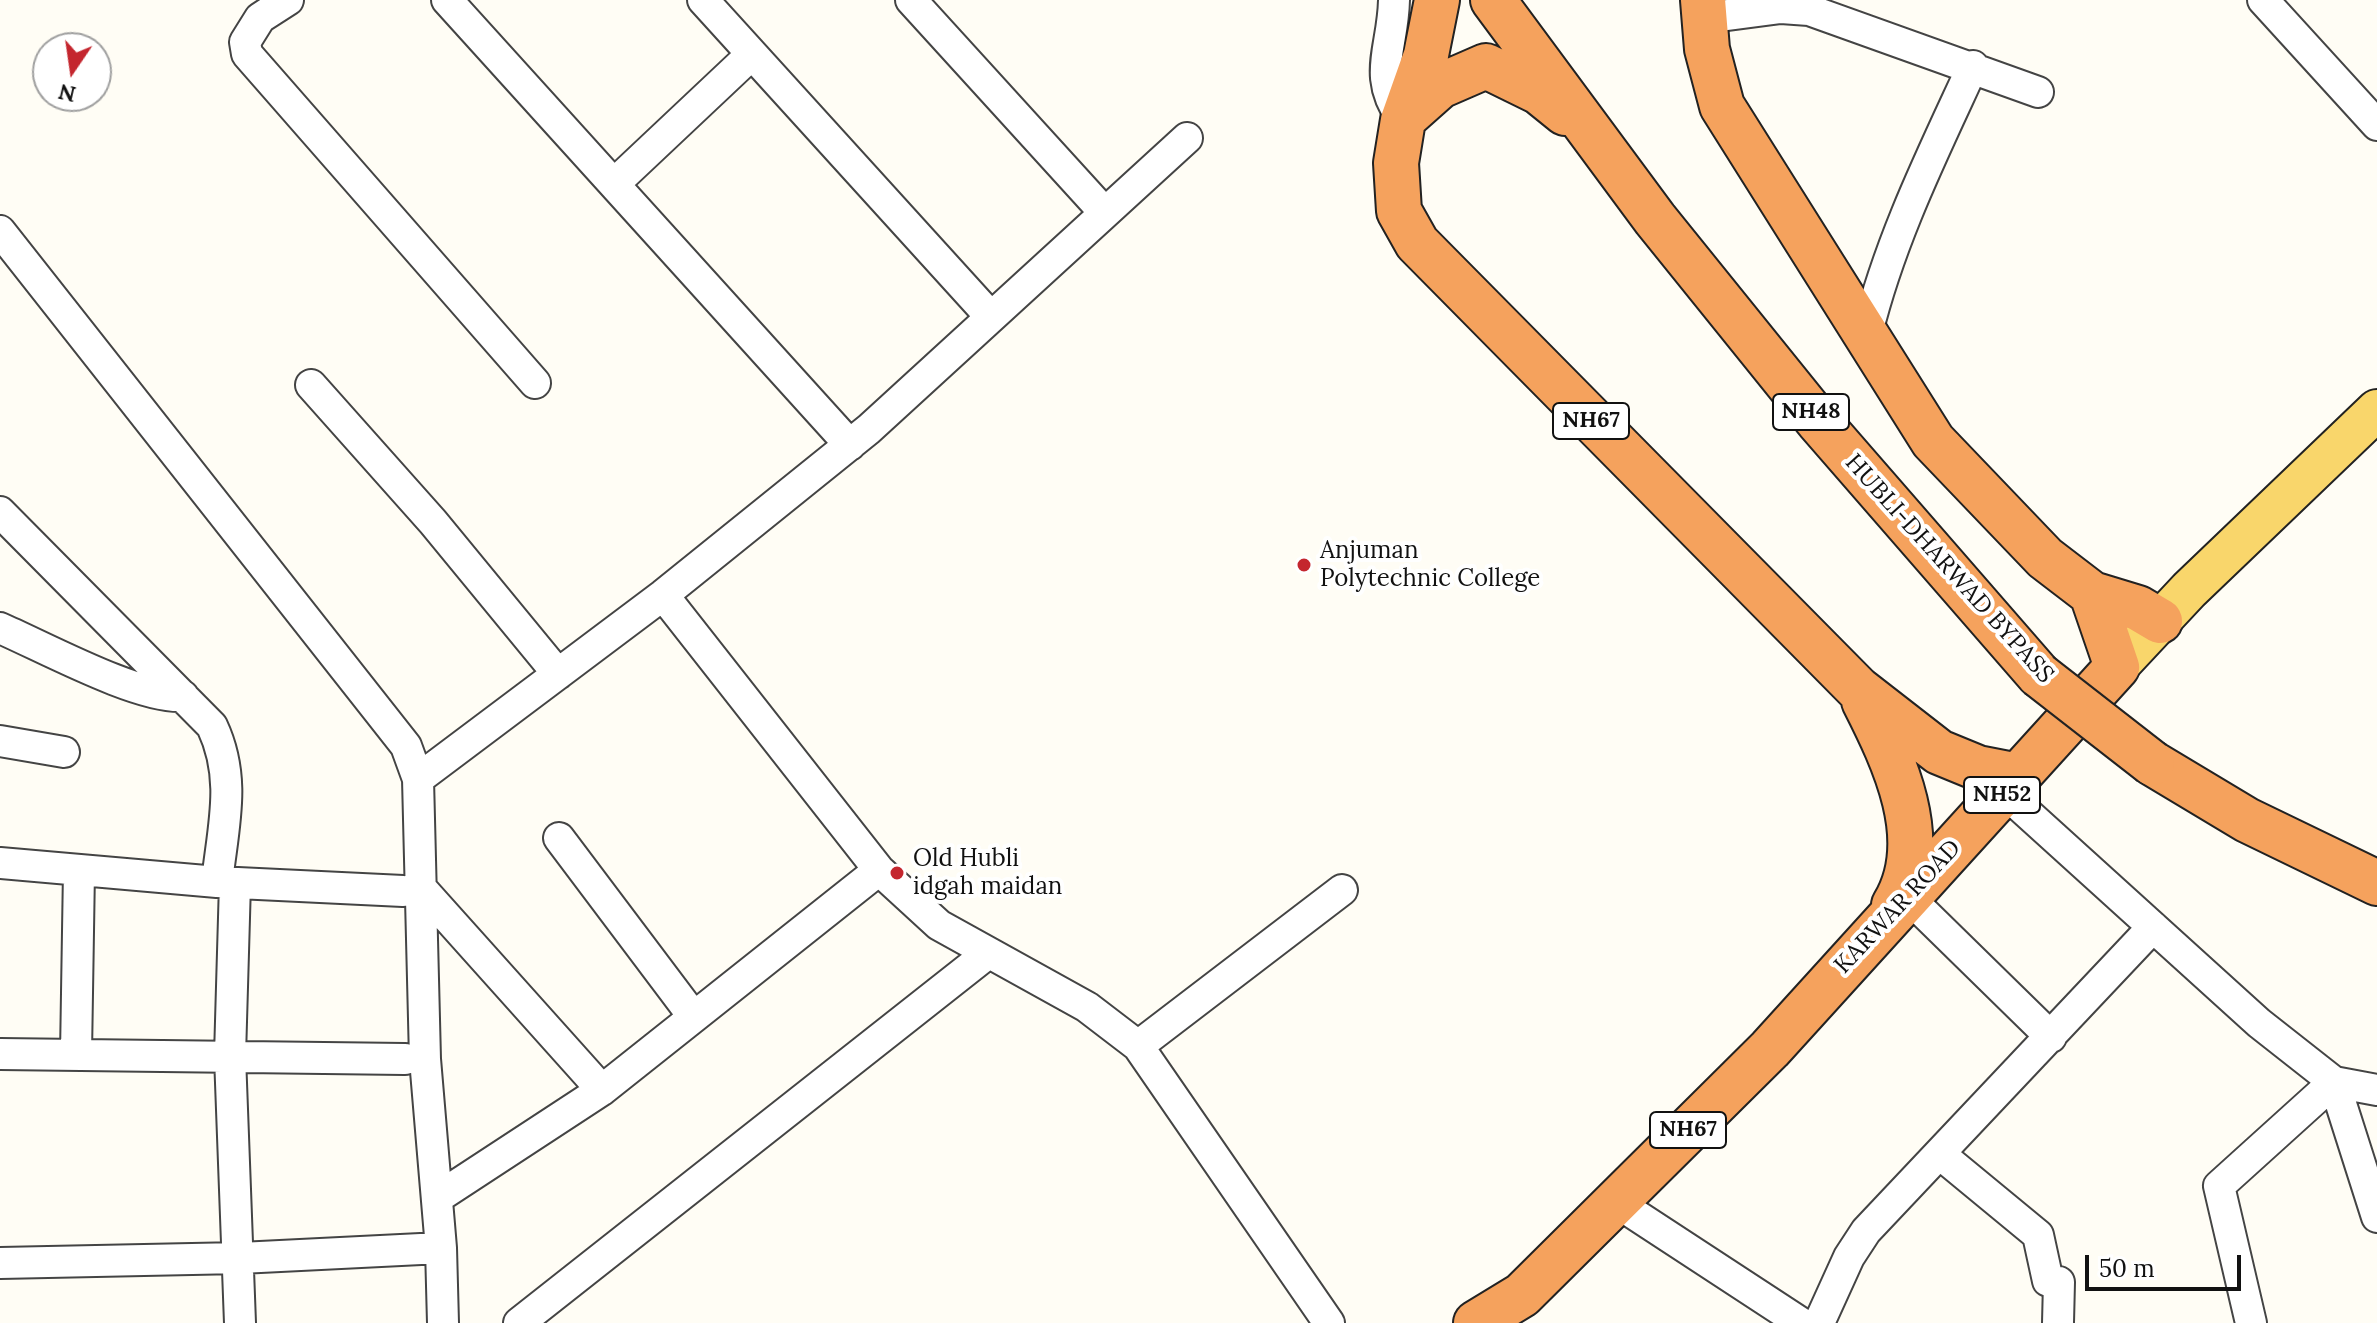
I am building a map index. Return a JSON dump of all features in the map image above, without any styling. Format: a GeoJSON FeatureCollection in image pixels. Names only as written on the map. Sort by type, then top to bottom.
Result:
{"type":"FeatureCollection","features":[{"type":"Feature","properties":{"kind":"highway"},"geometry":{"type":"LineString","coordinates":[[1403,120],[1426,55],[1437,0]]}},
{"type":"Feature","properties":{"kind":"highway","name":"HUBLI-DHARWAD BYPASS"},"geometry":{"type":"LineString","coordinates":[[1493,0],[1655,219],[1838,445],[2039,675],[2152,763],[2247,820],[2377,883]]}},
{"type":"Feature","properties":{"kind":"highway"},"geometry":{"type":"LineString","coordinates":[[1521,0],[1597,139]]}},
{"type":"Feature","properties":{"kind":"highway"},"geometry":{"type":"LineString","coordinates":[[1704,9],[1707,49],[1722,106],[1933,441],[2045,558],[2092,594],[2138,608],[2160,621]]}},
{"type":"Feature","properties":{"kind":"highway"},"geometry":{"type":"LineString","coordinates":[[1403,120],[1440,86],[1486,66],[1539,92],[1597,139]]}},
{"type":"Feature","properties":{"kind":"highway","name":"NH67"},"geometry":{"type":"LineString","coordinates":[[1403,120],[1396,163],[1399,211],[1417,243],[1858,689],[1893,758],[1905,802],[1910,849],[1896,908]]}},
{"type":"Feature","properties":{"kind":"highway"},"geometry":{"type":"LineString","coordinates":[[2092,594],[2117,667]]}},
{"type":"Feature","properties":{"kind":"highway","name":"KARWAR ROAD"},"geometry":{"type":"LineString","coordinates":[[1476,1323],[1522,1295],[1770,1049],[2117,667]]}},
{"type":"Feature","properties":{"kind":"highway"},"geometry":{"type":"LineString","coordinates":[[1858,689],[1939,752],[2012,784]]}},
{"type":"Feature","properties":{"kind":"main road","name":"KARWAR ROAD"},"geometry":{"type":"LineString","coordinates":[[2117,667],[2160,621],[2377,410]]}},
{"type":"Feature","properties":{"kind":"street"},"geometry":{"type":"LineString","coordinates":[[288,0],[260,18],[249,31],[245,42],[247,54],[535,383]]}},
{"type":"Feature","properties":{"kind":"street"},"geometry":{"type":"LineString","coordinates":[[447,0],[850,445]]}},
{"type":"Feature","properties":{"kind":"street"},"geometry":{"type":"LineString","coordinates":[[703,0],[991,317]]}},
{"type":"Feature","properties":{"kind":"street"},"geometry":{"type":"LineString","coordinates":[[911,0],[1105,213]]}},
{"type":"Feature","properties":{"kind":"street"},"geometry":{"type":"LineString","coordinates":[[1394,0],[1384,76],[1388,99],[1403,120]]}},
{"type":"Feature","properties":{"kind":"street"},"geometry":{"type":"LineString","coordinates":[[2263,0],[2377,125]]}},
{"type":"Feature","properties":{"kind":"street"},"geometry":{"type":"LineString","coordinates":[[1704,9],[1809,10],[1973,66],[2038,92]]}},
{"type":"Feature","properties":{"kind":"street"},"geometry":{"type":"LineString","coordinates":[[614,184],[752,54]]}},
{"type":"Feature","properties":{"kind":"street"},"geometry":{"type":"LineString","coordinates":[[1867,333],[1876,296],[1908,207],[1973,66]]}},
{"type":"Feature","properties":{"kind":"street"},"geometry":{"type":"LineString","coordinates":[[418,779],[663,595],[850,445],[1187,138]]}},
{"type":"Feature","properties":{"kind":"street"},"geometry":{"type":"LineString","coordinates":[[0,231],[406,746],[418,779],[412,890],[441,1248],[443,1323]]}},
{"type":"Feature","properties":{"kind":"street"},"geometry":{"type":"LineString","coordinates":[[311,385],[433,522],[558,674]]}},
{"type":"Feature","properties":{"kind":"street"},"geometry":{"type":"LineString","coordinates":[[0,512],[212,726],[225,753],[229,780],[226,883],[240,1323]]}},
{"type":"Feature","properties":{"kind":"street"},"geometry":{"type":"LineString","coordinates":[[663,595],[879,870],[939,925],[1087,1007],[1138,1046],[1329,1323]]}},
{"type":"Feature","properties":{"kind":"street"},"geometry":{"type":"LineString","coordinates":[[2,636],[166,697],[183,696]]}},
{"type":"Feature","properties":{"kind":"street"},"geometry":{"type":"LineString","coordinates":[[0,741],[64,752]]}},
{"type":"Feature","properties":{"kind":"street"},"geometry":{"type":"LineString","coordinates":[[2012,784],[2153,927],[2259,1023],[2334,1082],[2377,1090]]}},
{"type":"Feature","properties":{"kind":"street"},"geometry":{"type":"LineString","coordinates":[[559,838],[693,1016]]}},
{"type":"Feature","properties":{"kind":"street"},"geometry":{"type":"LineString","coordinates":[[0,863],[226,883],[412,890],[602,1090]]}},
{"type":"Feature","properties":{"kind":"street"},"geometry":{"type":"LineString","coordinates":[[76,1054],[79,870]]}},
{"type":"Feature","properties":{"kind":"street"},"geometry":{"type":"LineString","coordinates":[[437,1198],[602,1090],[879,870]]}},
{"type":"Feature","properties":{"kind":"street"},"geometry":{"type":"LineString","coordinates":[[1138,1046],[1342,890]]}},
{"type":"Feature","properties":{"kind":"street"},"geometry":{"type":"LineString","coordinates":[[1896,908],[2051,1037]]}},
{"type":"Feature","properties":{"kind":"street"},"geometry":{"type":"LineString","coordinates":[[1819,1323],[1849,1257],[1866,1231],[2153,927]]}},
{"type":"Feature","properties":{"kind":"street"},"geometry":{"type":"LineString","coordinates":[[519,1323],[1010,966]]}},
{"type":"Feature","properties":{"kind":"street"},"geometry":{"type":"LineString","coordinates":[[0,1054],[405,1059]]}},
{"type":"Feature","properties":{"kind":"street"},"geometry":{"type":"LineString","coordinates":[[2334,1082],[2377,1217]]}},
{"type":"Feature","properties":{"kind":"street"},"geometry":{"type":"LineString","coordinates":[[2251,1323],[2219,1186],[2334,1082]]}},
{"type":"Feature","properties":{"kind":"street"},"geometry":{"type":"LineString","coordinates":[[1941,1155],[2038,1235],[2054,1282],[2058,1323]]}},
{"type":"Feature","properties":{"kind":"street"},"geometry":{"type":"LineString","coordinates":[[1616,1202],[1801,1323]]}},
{"type":"Feature","properties":{"kind":"street"},"geometry":{"type":"LineString","coordinates":[[0,1263],[240,1258],[441,1248]]}},
{"type":"Feature","properties":{"kind":"place","name":"Anjuman Polytechnic College"},"geometry":{"type":"Point","coordinates":[1304,565]}},
{"type":"Feature","properties":{"kind":"place","name":"Old Hubli idgah maidan"},"geometry":{"type":"Point","coordinates":[897,873]}}]}
